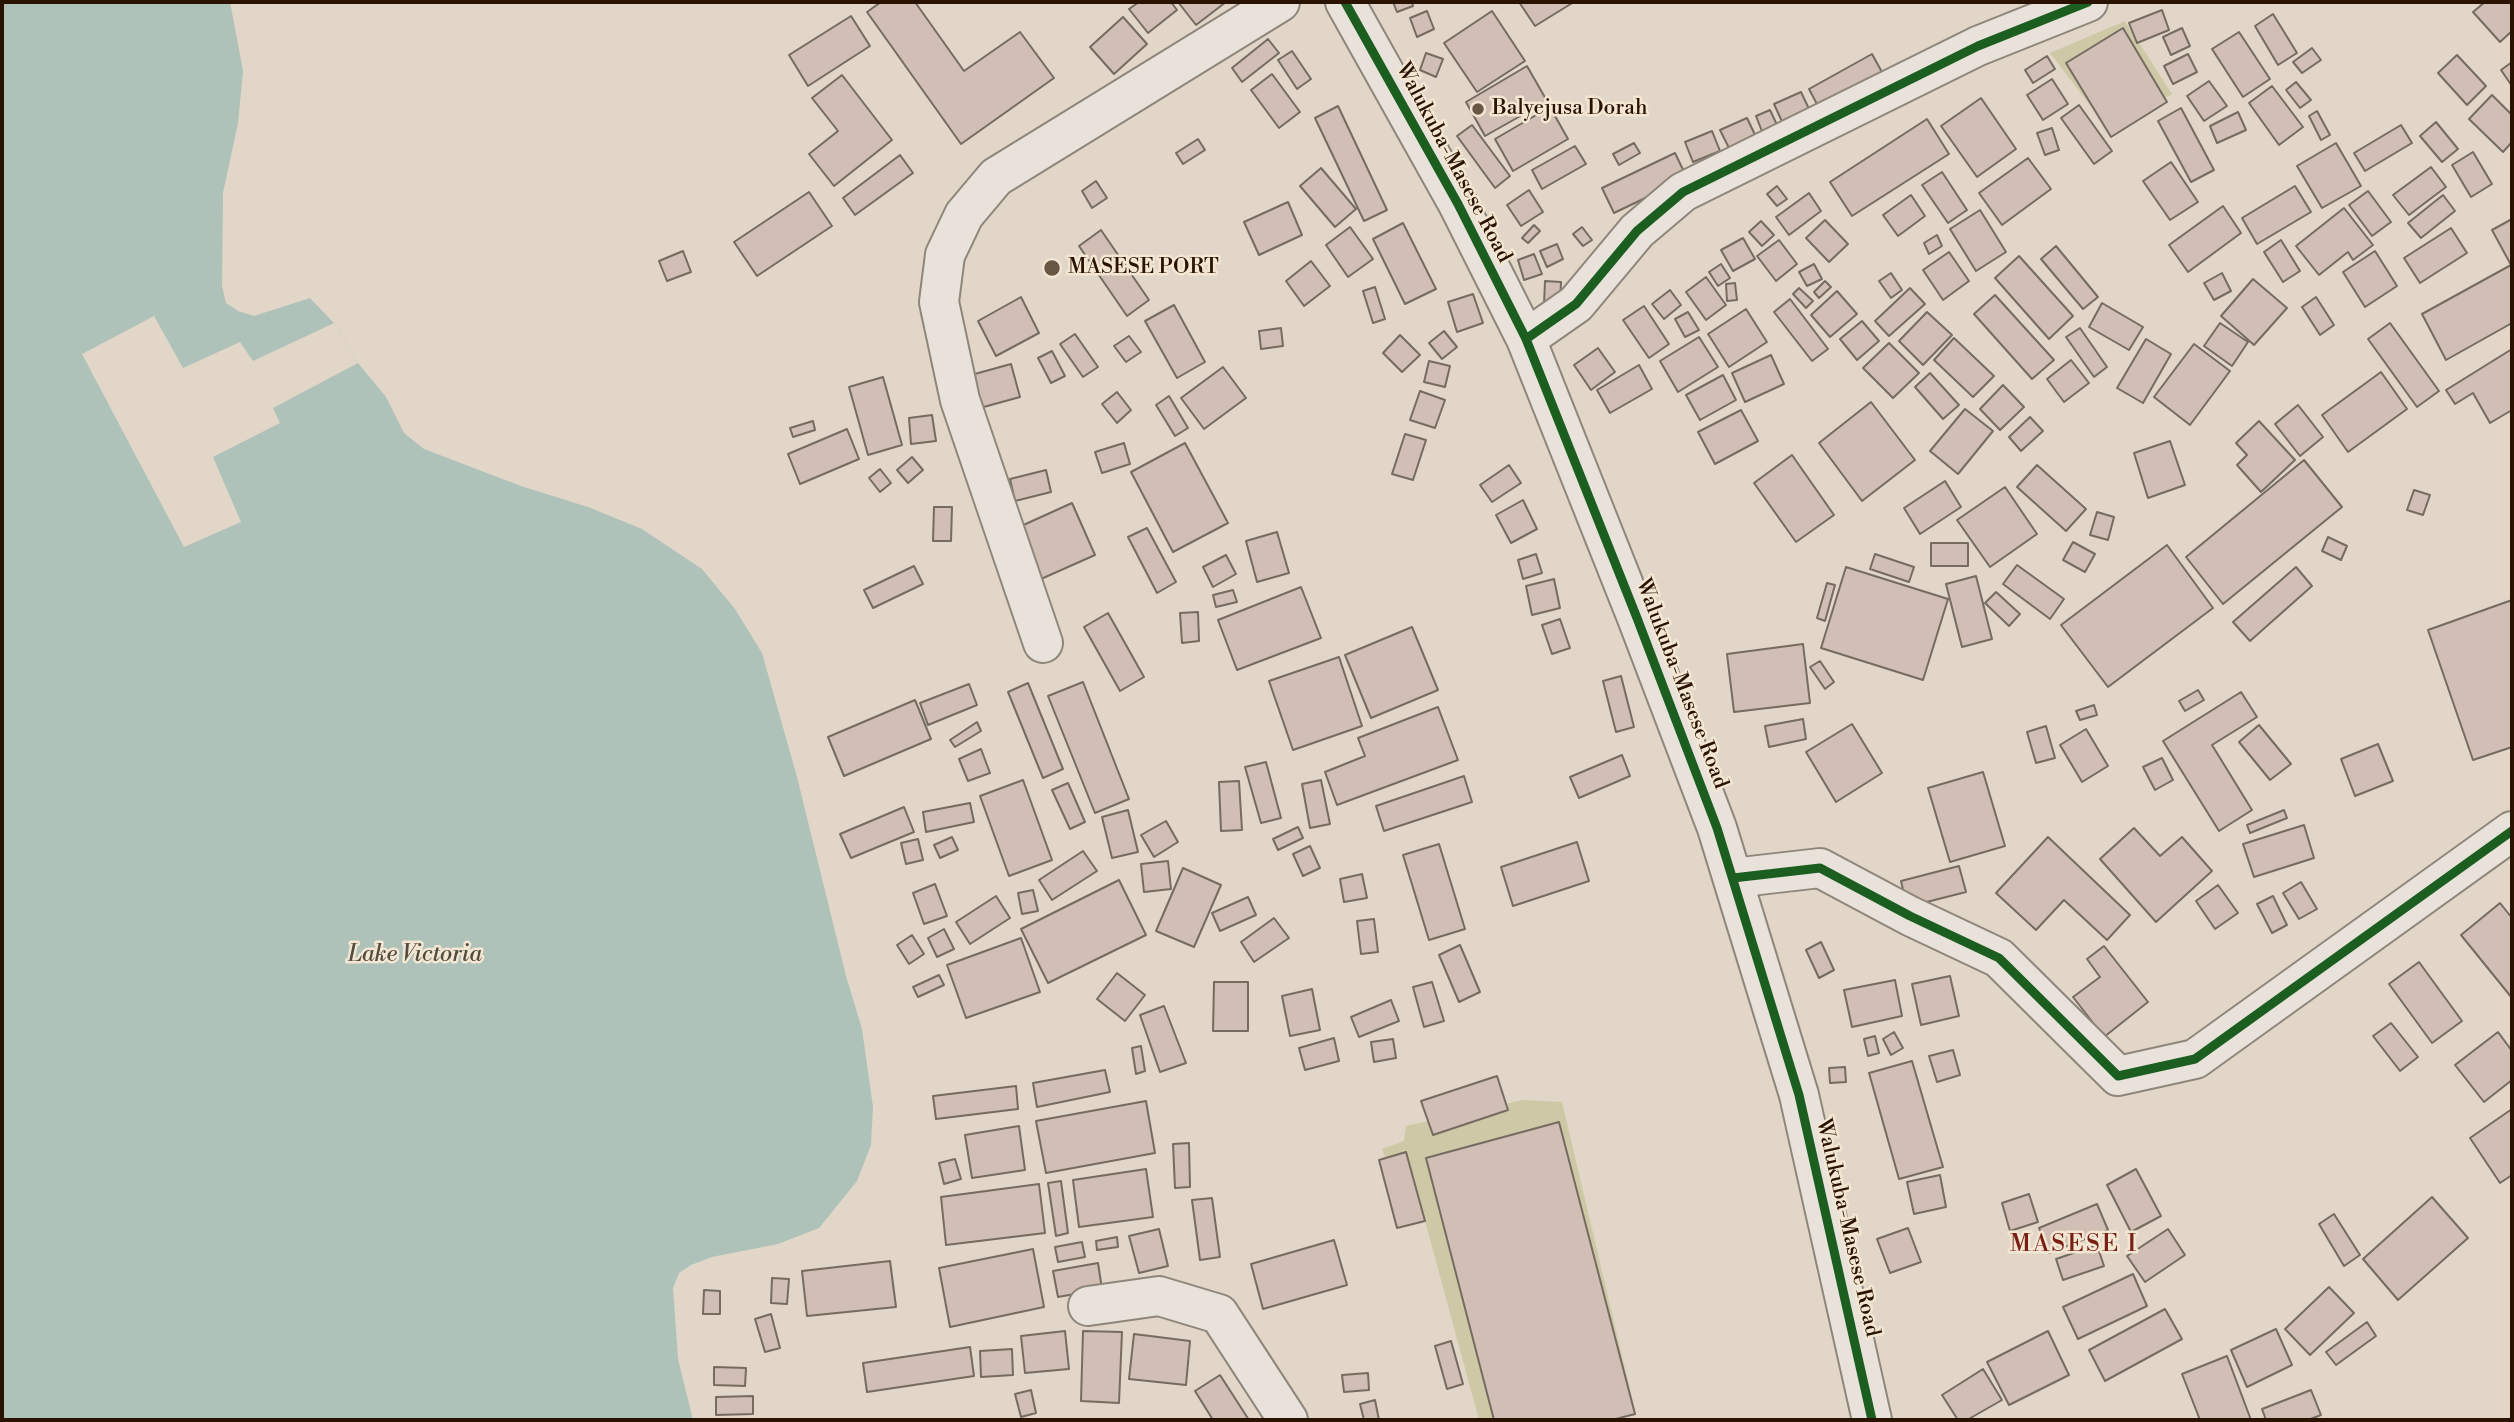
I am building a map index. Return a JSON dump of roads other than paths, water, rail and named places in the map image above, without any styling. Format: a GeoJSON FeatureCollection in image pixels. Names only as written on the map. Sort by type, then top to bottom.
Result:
{"type":"FeatureCollection","features":[{"type":"Feature","properties":{"kind":"street"},"geometry":{"type":"LineString","coordinates":[[1043,643],[960,400],[939,302],[946,255],[964,215],[996,177],[1280,2]]}},
{"type":"Feature","properties":{"kind":"street","name":"Walukuba-Masese Road"},"geometry":{"type":"LineString","coordinates":[[1345,2],[1458,204],[1526,339],[1717,828],[1799,1095],[1872,1420]]}},
{"type":"Feature","properties":{"kind":"street"},"geometry":{"type":"LineString","coordinates":[[1526,339],[1576,304],[1637,231],[1683,192],[1978,46],[2088,2]]}},
{"type":"Feature","properties":{"kind":"street"},"geometry":{"type":"LineString","coordinates":[[1733,878],[1820,868],[1910,916],[1999,958],[2118,1076],[2194,1059],[2512,831]]}},
{"type":"Feature","properties":{"kind":"street"},"geometry":{"type":"LineString","coordinates":[[1088,1306],[1159,1296],[1219,1314],[1289,1420]]}},
{"type":"Feature","properties":{"kind":"water","name":"Lake Victoria"},"geometry":{"type":"Polygon","coordinates":[[[2,2],[230,2],[243,71],[238,123],[223,193],[222,286],[226,303],[238,311],[254,316],[310,298],[334,323],[358,363],[386,397],[404,433],[424,449],[642,529],[702,569],[735,609],[762,653],[862,1029],[873,1107],[871,1145],[857,1181],[819,1228],[778,1244],[712,1257],[679,1273],[673,1288],[678,1359],[693,1420],[2,1420],[2,2]]]}},
{"type":"Feature","properties":{"kind":"place","name":"Balyejusa Dorah"},"geometry":{"type":"Point","coordinates":[1478,109]}},
{"type":"Feature","properties":{"kind":"place","name":"MASESE PORT"},"geometry":{"type":"Point","coordinates":[1052,268]}},
{"type":"Feature","properties":{"kind":"district","name":"MASESE I"},"geometry":{"type":"Point","coordinates":[2074,1245]}}]}
